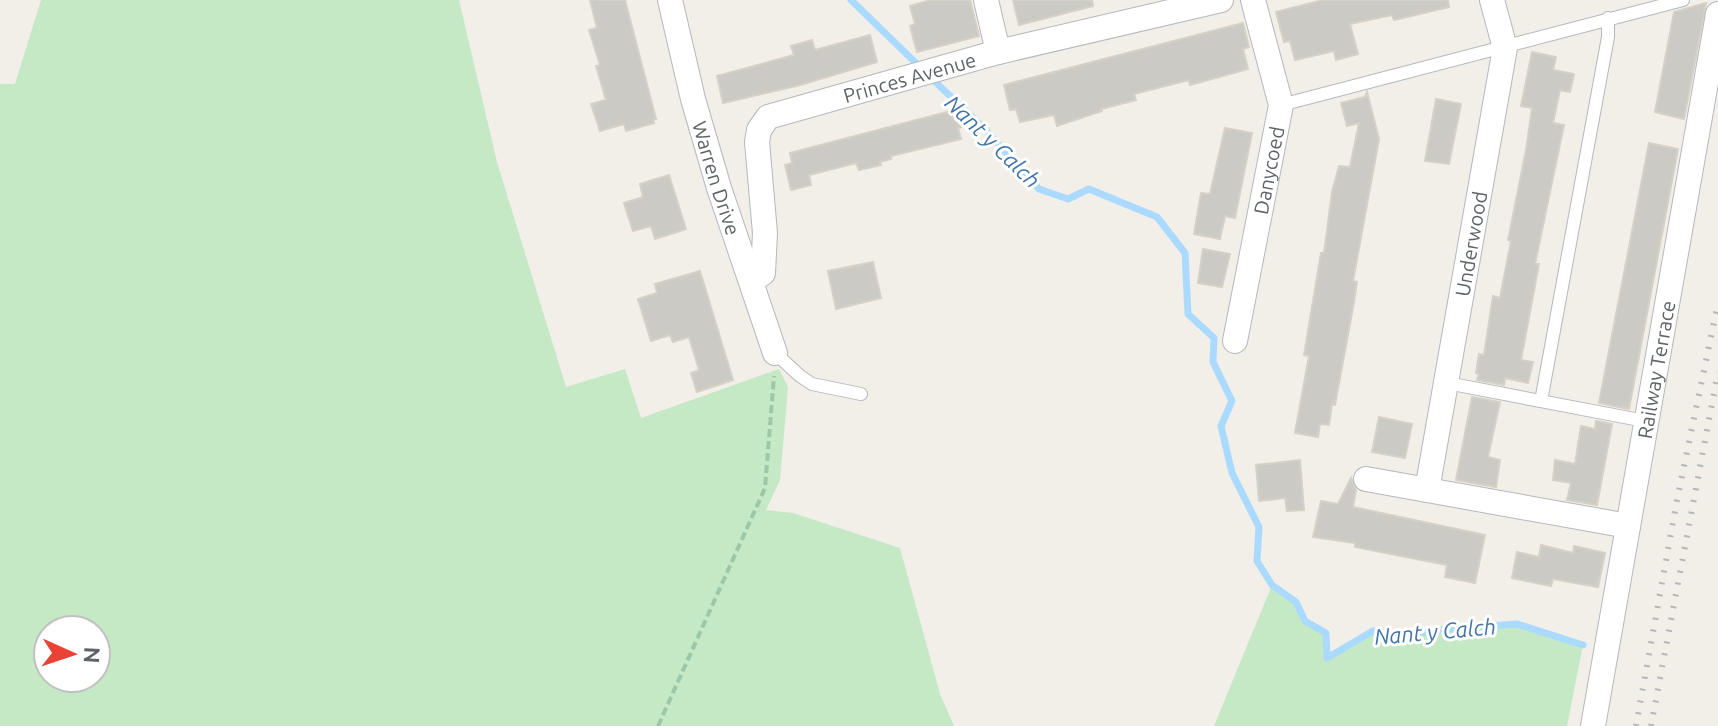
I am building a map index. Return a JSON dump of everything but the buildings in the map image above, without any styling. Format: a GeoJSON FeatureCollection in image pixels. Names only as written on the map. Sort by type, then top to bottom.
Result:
{"type":"FeatureCollection","features":[{"type":"Feature","properties":{"kind":"street","name":"Warren Drive"},"geometry":{"type":"LineString","coordinates":[[670,0],[693,99],[719,188],[775,353]]}},
{"type":"Feature","properties":{"kind":"street"},"geometry":{"type":"LineString","coordinates":[[986,0],[998,52]]}},
{"type":"Feature","properties":{"kind":"street","name":"Princes Avenue"},"geometry":{"type":"LineString","coordinates":[[752,281],[763,273],[765,233],[757,142],[759,130],[768,117],[998,52],[1221,0]]}},
{"type":"Feature","properties":{"kind":"street","name":"Danycoed"},"geometry":{"type":"LineString","coordinates":[[1235,341],[1281,105],[1253,0]]}},
{"type":"Feature","properties":{"kind":"street","name":"Underwood"},"geometry":{"type":"LineString","coordinates":[[1427,490],[1505,48],[1492,0]]}},
{"type":"Feature","properties":{"kind":"street","name":"Railway Terrace"},"geometry":{"type":"LineString","coordinates":[[1593,726],[1718,14]]}},
{"type":"Feature","properties":{"kind":"street"},"geometry":{"type":"LineString","coordinates":[[1366,479],[1628,526]]}},
{"type":"Feature","properties":{"kind":"lane"},"geometry":{"type":"LineString","coordinates":[[1281,105],[1683,0]]}},
{"type":"Feature","properties":{"kind":"lane"},"geometry":{"type":"LineString","coordinates":[[1541,401],[1608,37],[1608,18]]}},
{"type":"Feature","properties":{"kind":"lane"},"geometry":{"type":"LineString","coordinates":[[775,353],[812,384],[861,394]]}},
{"type":"Feature","properties":{"kind":"lane"},"geometry":{"type":"LineString","coordinates":[[1447,383],[1645,421]]}},
{"type":"Feature","properties":{"kind":"path"},"geometry":{"type":"LineString","coordinates":[[658,726],[765,488],[775,353]]}},
{"type":"Feature","properties":{"kind":"green space"},"geometry":{"type":"Polygon","coordinates":[[[41,0],[459,0],[497,162],[566,387],[625,369],[641,418],[779,369],[788,387],[780,480],[766,510],[793,513],[900,548],[940,694],[954,726],[0,726],[0,84],[15,84],[41,0]]]}},
{"type":"Feature","properties":{"kind":"green space"},"geometry":{"type":"Polygon","coordinates":[[[1272,585],[1296,602],[1305,621],[1326,633],[1328,658],[1373,631],[1409,635],[1517,624],[1583,645],[1567,726],[1214,726],[1272,585]]]}},
{"type":"Feature","properties":{"kind":"waterway","name":"Nant y Calch"},"geometry":{"type":"LineString","coordinates":[[851,0],[921,68]]}},
{"type":"Feature","properties":{"kind":"waterway","name":"Nant y Calch"},"geometry":{"type":"LineString","coordinates":[[930,77],[983,127],[1039,189],[1068,199],[1089,189],[1157,217],[1185,253],[1188,314],[1214,338],[1213,362],[1232,401],[1221,426],[1232,473],[1259,527],[1257,561],[1272,585],[1296,602],[1305,621],[1326,633],[1327,658],[1373,631],[1409,635],[1517,624],[1583,645]]}},
{"type":"Feature","properties":{"kind":"railway"},"geometry":{"type":"LineString","coordinates":[[1636,726],[1677,500],[1718,303]]}},
{"type":"Feature","properties":{"kind":"railway"},"geometry":{"type":"LineString","coordinates":[[1651,726],[1718,372]]}}]}
